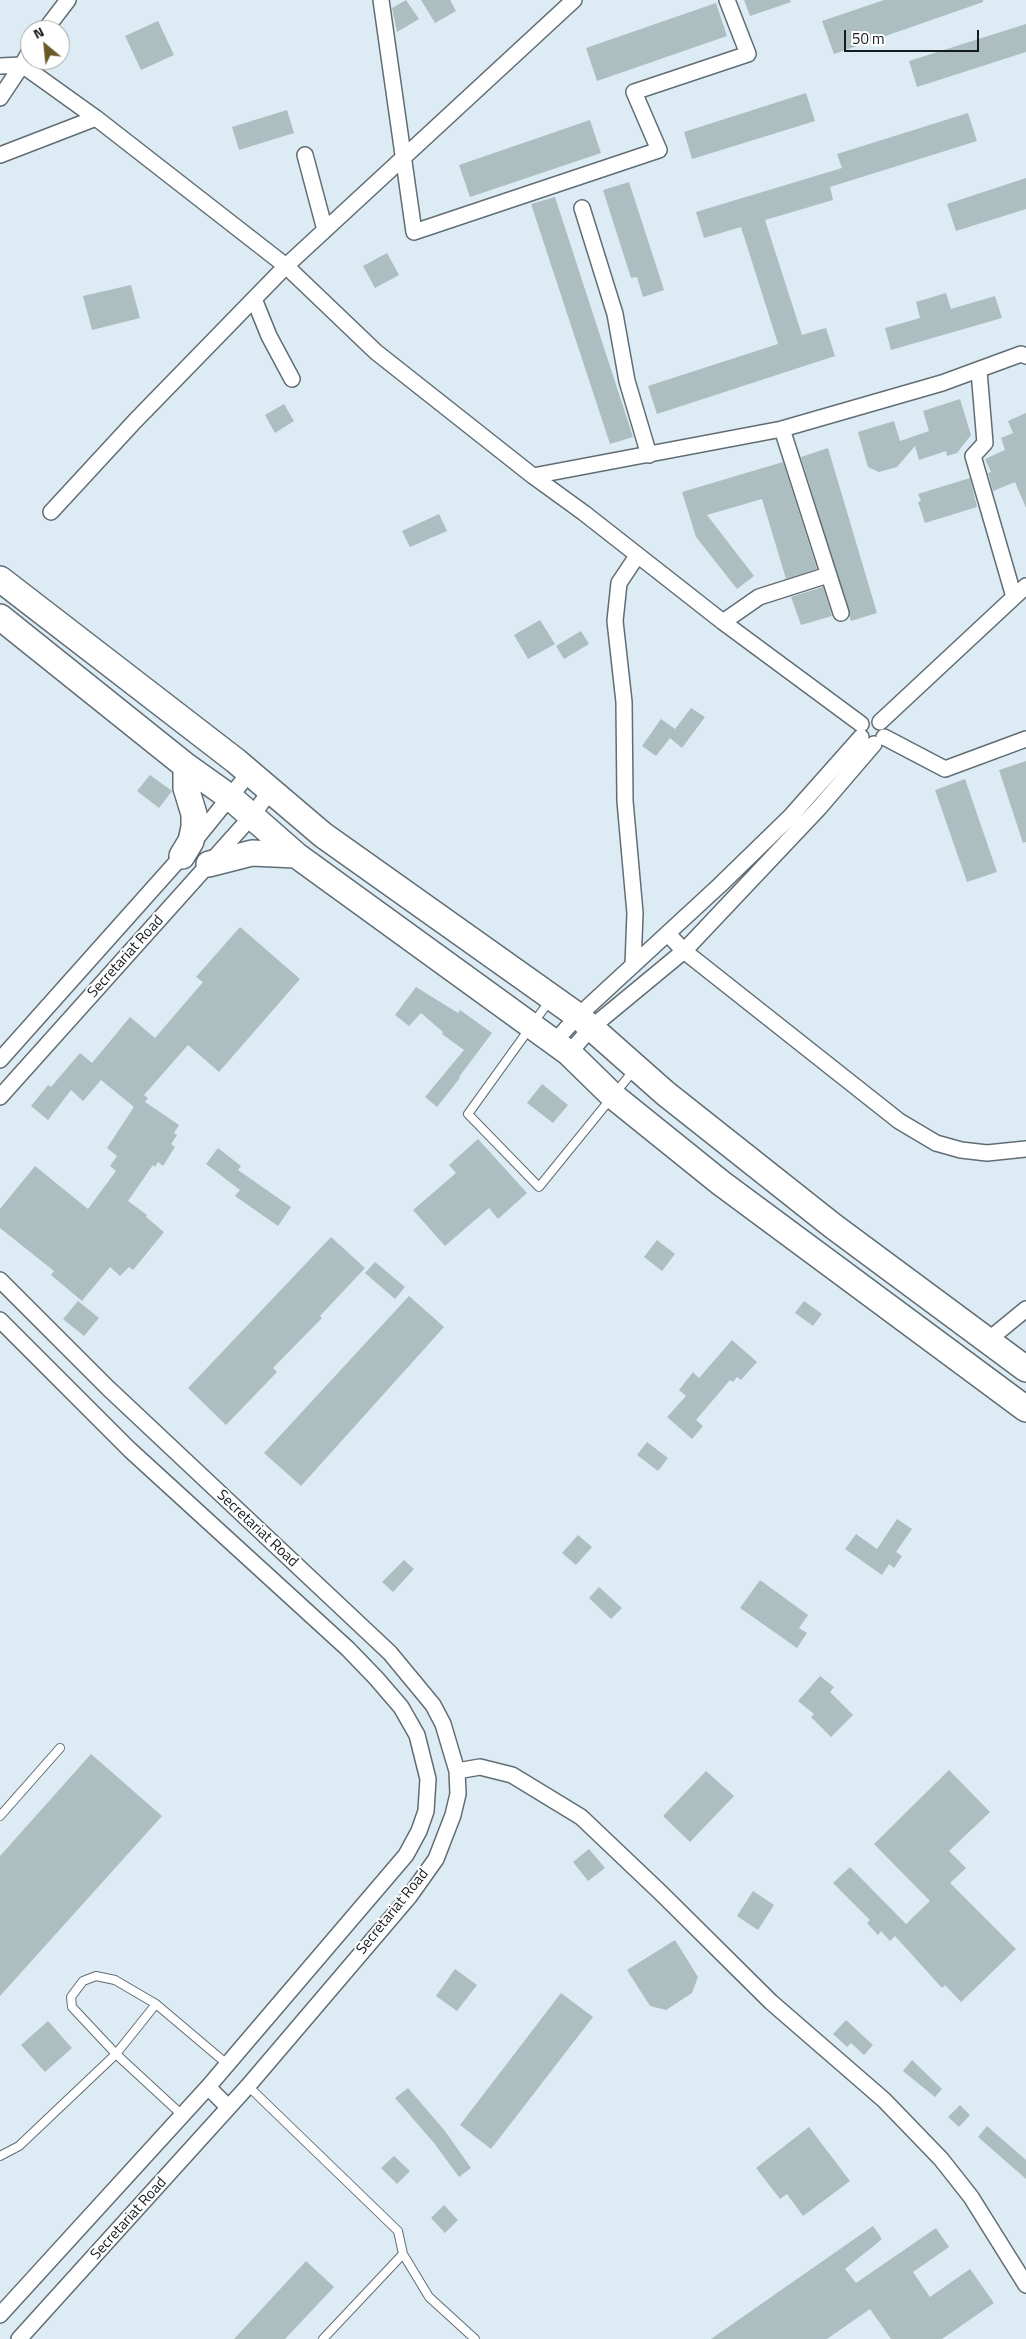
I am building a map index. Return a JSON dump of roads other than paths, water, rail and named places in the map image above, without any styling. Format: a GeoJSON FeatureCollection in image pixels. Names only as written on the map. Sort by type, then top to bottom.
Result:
{"type":"FeatureCollection","features":[{"type":"Feature","properties":{"kind":"highway"},"geometry":{"type":"LineString","coordinates":[[0,579],[250,772],[324,835],[585,1022],[665,1093],[833,1226],[987,1342],[1026,1369]]}},
{"type":"Feature","properties":{"kind":"highway"},"geometry":{"type":"LineString","coordinates":[[0,617],[186,766],[231,798],[251,818],[296,855],[562,1048],[614,1096],[765,1217],[1026,1409]]}},
{"type":"Feature","properties":{"kind":"highway"},"geometry":{"type":"LineString","coordinates":[[182,856],[191,841],[194,827],[194,814],[186,788],[186,766]]}},
{"type":"Feature","properties":{"kind":"highway"},"geometry":{"type":"LineString","coordinates":[[209,864],[252,852],[296,855]]}},
{"type":"Feature","properties":{"kind":"street"},"geometry":{"type":"LineString","coordinates":[[53,20],[68,0]]}},
{"type":"Feature","properties":{"kind":"street"},"geometry":{"type":"LineString","coordinates":[[381,0],[414,232],[659,150],[634,92],[748,54],[727,0]]}},
{"type":"Feature","properties":{"kind":"street"},"geometry":{"type":"LineString","coordinates":[[51,512],[135,421],[286,266],[574,0]]}},
{"type":"Feature","properties":{"kind":"street"},"geometry":{"type":"LineString","coordinates":[[0,66],[20,65]]}},
{"type":"Feature","properties":{"kind":"street"},"geometry":{"type":"LineString","coordinates":[[0,98],[20,68]]}},
{"type":"Feature","properties":{"kind":"street"},"geometry":{"type":"LineString","coordinates":[[29,70],[96,118],[286,266],[376,352],[870,736],[945,769],[1026,739]]}},
{"type":"Feature","properties":{"kind":"street"},"geometry":{"type":"LineString","coordinates":[[0,154],[96,118]]}},
{"type":"Feature","properties":{"kind":"street"},"geometry":{"type":"LineString","coordinates":[[305,155],[325,230]]}},
{"type":"Feature","properties":{"kind":"street"},"geometry":{"type":"LineString","coordinates":[[582,208],[615,314],[627,381],[649,455]]}},
{"type":"Feature","properties":{"kind":"street"},"geometry":{"type":"LineString","coordinates":[[254,299],[269,336],[292,379]]}},
{"type":"Feature","properties":{"kind":"street"},"geometry":{"type":"LineString","coordinates":[[534,476],[782,429],[979,371],[1021,354],[1026,356]]}},
{"type":"Feature","properties":{"kind":"street"},"geometry":{"type":"LineString","coordinates":[[979,371],[985,443],[973,456],[1014,597]]}},
{"type":"Feature","properties":{"kind":"street"},"geometry":{"type":"LineString","coordinates":[[782,429],[828,575],[842,613]]}},
{"type":"Feature","properties":{"kind":"street"},"geometry":{"type":"LineString","coordinates":[[633,965],[635,914],[625,801],[624,702],[615,621],[620,584],[637,556]]}},
{"type":"Feature","properties":{"kind":"street"},"geometry":{"type":"LineString","coordinates":[[722,622],[759,597],[828,575]]}},
{"type":"Feature","properties":{"kind":"street"},"geometry":{"type":"LineString","coordinates":[[585,1022],[684,951],[820,807],[870,736],[872,720],[880,722],[1026,586]]}},
{"type":"Feature","properties":{"kind":"street"},"geometry":{"type":"LineString","coordinates":[[562,1048],[633,965],[668,934],[870,736]]}},
{"type":"Feature","properties":{"kind":"street","name":"Secretariat Road"},"geometry":{"type":"LineString","coordinates":[[0,1060],[182,856],[231,798],[250,772]]}},
{"type":"Feature","properties":{"kind":"street","name":"Secretariat Road"},"geometry":{"type":"LineString","coordinates":[[0,1097],[251,818],[272,790]]}},
{"type":"Feature","properties":{"kind":"street"},"geometry":{"type":"LineString","coordinates":[[668,934],[684,951],[899,1121],[929,1138],[961,1150],[987,1153],[1026,1149]]}},
{"type":"Feature","properties":{"kind":"street","name":"Secretariat Road"},"geometry":{"type":"LineString","coordinates":[[0,1280],[108,1388],[390,1653],[433,1706],[443,1724],[457,1771],[458,1794],[453,1815],[436,1859],[423,1878],[248,2086],[19,2339]]}},
{"type":"Feature","properties":{"kind":"street"},"geometry":{"type":"LineString","coordinates":[[987,1342],[1026,1309]]}},
{"type":"Feature","properties":{"kind":"street","name":"Secretariat Road"},"geometry":{"type":"LineString","coordinates":[[0,1320],[137,1456],[348,1649],[401,1707],[417,1735],[424,1754],[428,1779],[426,1811],[419,1831],[406,1855],[208,2087],[0,2315]]}},
{"type":"Feature","properties":{"kind":"street"},"geometry":{"type":"LineString","coordinates":[[457,1771],[480,1767],[512,1775],[581,1817],[771,2002],[884,2100],[941,2159],[970,2197],[1026,2285]]}},
{"type":"Feature","properties":{"kind":"street"},"geometry":{"type":"LineString","coordinates":[[208,2087],[228,2107]]}},
{"type":"Feature","properties":{"kind":"lane"},"geometry":{"type":"LineString","coordinates":[[551,998],[468,1114],[539,1187],[637,1067]]}},
{"type":"Feature","properties":{"kind":"lane"},"geometry":{"type":"LineString","coordinates":[[0,1816],[60,1748]]}},
{"type":"Feature","properties":{"kind":"lane"},"geometry":{"type":"LineString","coordinates":[[182,2115],[116,2054],[72,2007],[71,1997],[83,1981],[96,1976],[115,1980],[156,2004],[227,2064]]}},
{"type":"Feature","properties":{"kind":"lane"},"geometry":{"type":"LineString","coordinates":[[0,2156],[19,2146],[116,2054],[156,2004]]}},
{"type":"Feature","properties":{"kind":"lane"},"geometry":{"type":"LineString","coordinates":[[248,2086],[398,2231],[403,2254],[429,2297],[475,2339]]}},
{"type":"Feature","properties":{"kind":"lane"},"geometry":{"type":"LineString","coordinates":[[323,2339],[403,2254]]}}]}
